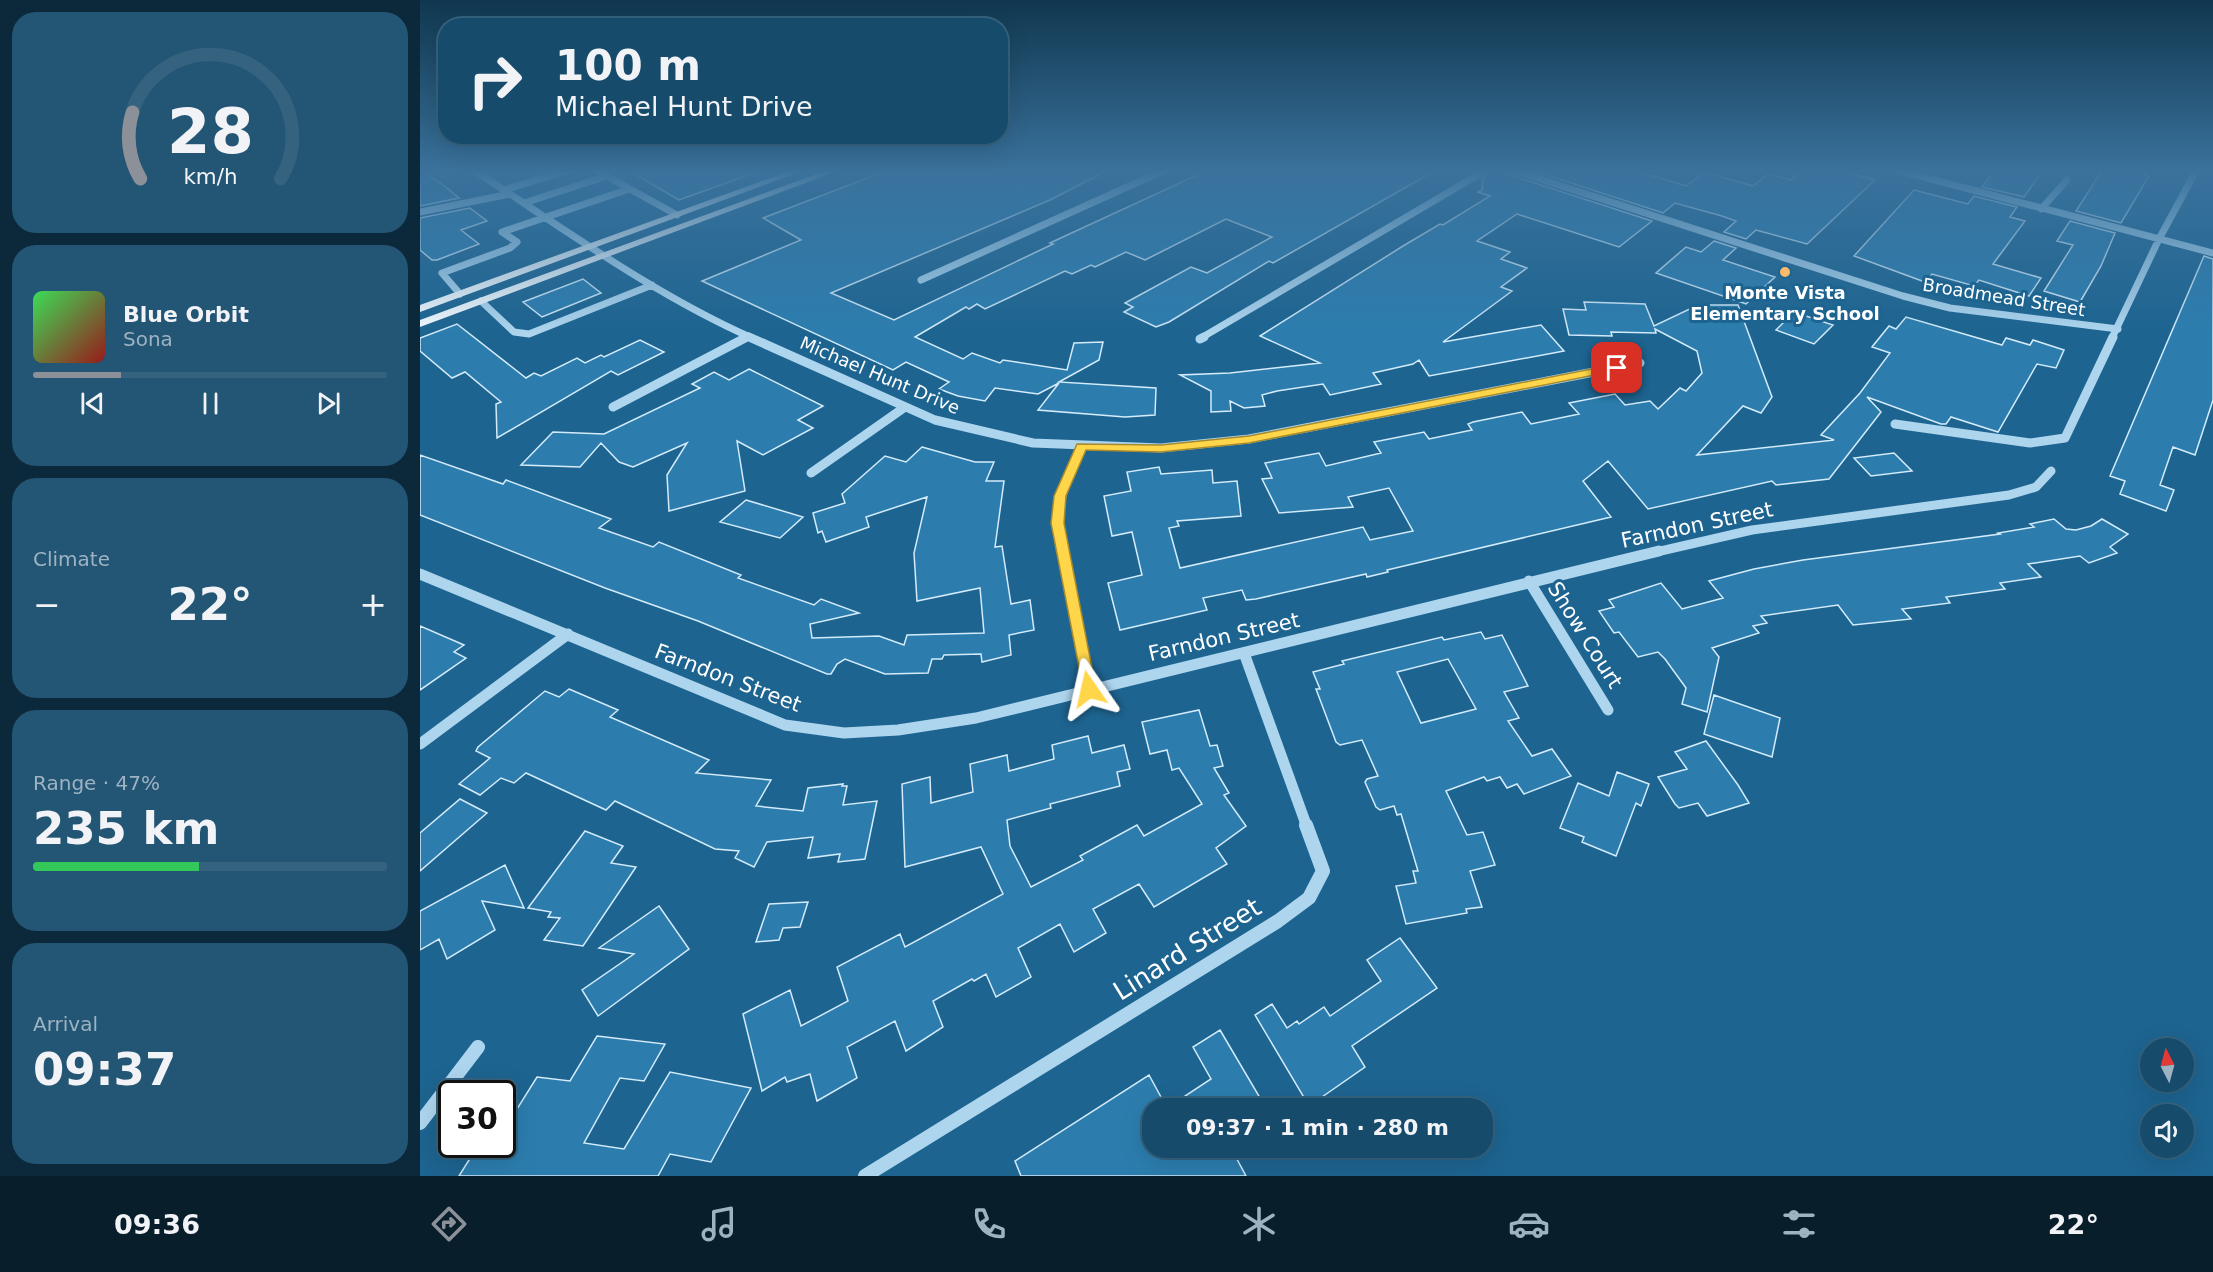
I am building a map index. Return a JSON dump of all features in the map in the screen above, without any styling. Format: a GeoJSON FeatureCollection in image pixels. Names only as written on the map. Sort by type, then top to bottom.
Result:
{"type":"FeatureCollection","features":[{"type":"Feature","properties":{"kind":"main road"},"geometry":{"type":"LineString","coordinates":[[420,309],[654,224]]}},
{"type":"Feature","properties":{"kind":"main road"},"geometry":{"type":"LineString","coordinates":[[420,324],[690,224]]}},
{"type":"Feature","properties":{"kind":"street"},"geometry":{"type":"LineString","coordinates":[[460,294],[442,273],[510,248],[517,242],[502,232],[526,224]]}},
{"type":"Feature","properties":{"kind":"street","name":"Michael Hunt Drive"},"geometry":{"type":"LineString","coordinates":[[557,224],[652,285],[748,336],[935,420],[986,434],[1033,443],[1161,448],[1249,439],[1640,363]]}},
{"type":"Feature","properties":{"kind":"street"},"geometry":{"type":"LineString","coordinates":[[921,280],[1045,224]]}},
{"type":"Feature","properties":{"kind":"street"},"geometry":{"type":"LineString","coordinates":[[1200,339],[1395,224]]}},
{"type":"Feature","properties":{"kind":"street","name":"Broadmead Street"},"geometry":{"type":"LineString","coordinates":[[1679,224],[1903,296],[1950,308],[2118,329]]}},
{"type":"Feature","properties":{"kind":"street"},"geometry":{"type":"LineString","coordinates":[[2101,224],[2213,253]]}},
{"type":"Feature","properties":{"kind":"street"},"geometry":{"type":"LineString","coordinates":[[1895,424],[2030,443],[2065,438],[2167,224]]}},
{"type":"Feature","properties":{"kind":"street"},"geometry":{"type":"LineString","coordinates":[[481,301],[514,332],[529,334],[652,285]]}},
{"type":"Feature","properties":{"kind":"street"},"geometry":{"type":"LineString","coordinates":[[613,407],[748,336]]}},
{"type":"Feature","properties":{"kind":"street"},"geometry":{"type":"LineString","coordinates":[[811,473],[905,407]]}},
{"type":"Feature","properties":{"kind":"street"},"geometry":{"type":"LineString","coordinates":[[1081,446],[1060,496],[1057,523],[1089,689]]}},
{"type":"Feature","properties":{"kind":"street","name":"Farndon Street"},"geometry":{"type":"LineString","coordinates":[[420,574],[785,726],[844,733],[898,730],[976,718],[1528,581],[1752,530],[2009,495],[2036,486],[2051,471]]}},
{"type":"Feature","properties":{"kind":"street","name":"Show Court"},"geometry":{"type":"LineString","coordinates":[[1528,581],[1608,710]]}},
{"type":"Feature","properties":{"kind":"street"},"geometry":{"type":"LineString","coordinates":[[420,744],[568,634]]}},
{"type":"Feature","properties":{"kind":"street","name":"Linard Street"},"geometry":{"type":"LineString","coordinates":[[865,1176],[1278,921],[1309,898],[1323,871],[1244,653]]}},
{"type":"Feature","properties":{"kind":"street"},"geometry":{"type":"LineString","coordinates":[[420,1123],[478,1047]]}},
{"type":"Feature","properties":{"kind":"building"},"geometry":{"type":"Polygon","coordinates":[[[420,224],[479,224],[461,230],[479,244],[437,260],[432,260],[420,250],[420,224]]]}},
{"type":"Feature","properties":{"kind":"building"},"geometry":{"type":"Polygon","coordinates":[[[773,224],[994,224],[831,293],[894,320],[1091,224],[1216,224],[1145,260],[1126,252],[1095,267],[1091,265],[1072,274],[1065,271],[985,309],[977,304],[969,309],[966,307],[915,337],[963,359],[972,353],[1000,363],[1003,360],[1067,370],[1074,343],[1103,342],[1099,360],[1059,382],[1156,388],[1155,415],[1125,417],[1038,410],[1059,383],[1038,394],[995,388],[985,401],[958,396],[939,389],[949,382],[906,362],[893,370],[702,281],[801,240],[773,224]]]}},
{"type":"Feature","properties":{"kind":"building"},"geometry":{"type":"Polygon","coordinates":[[[1238,224],[1342,224],[1273,263],[1269,261],[1169,322],[1156,327],[1124,312],[1133,307],[1125,303],[1191,267],[1207,273],[1272,237],[1238,224]]]}},
{"type":"Feature","properties":{"kind":"building"},"geometry":{"type":"Polygon","coordinates":[[[1440,224],[1502,224],[1477,241],[1510,252],[1501,259],[1527,268],[1501,287],[1512,291],[1443,342],[1541,325],[1564,351],[1429,376],[1419,360],[1413,364],[1373,373],[1381,384],[1330,395],[1323,384],[1277,391],[1262,395],[1265,406],[1244,408],[1230,401],[1231,411],[1211,412],[1211,391],[1180,375],[1230,373],[1320,363],[1260,336],[1403,246],[1440,224]]]}},
{"type":"Feature","properties":{"kind":"building"},"geometry":{"type":"Polygon","coordinates":[[[1548,224],[1648,224],[1619,247],[1548,224]]]}},
{"type":"Feature","properties":{"kind":"building"},"geometry":{"type":"Polygon","coordinates":[[[1733,224],[1828,224],[1807,244],[1756,230],[1746,239],[1724,232],[1733,224]]]}},
{"type":"Feature","properties":{"kind":"building"},"geometry":{"type":"Polygon","coordinates":[[[1883,224],[2023,224],[1993,264],[2041,278],[2029,296],[1979,280],[1974,286],[1932,274],[1925,282],[1854,256],[1883,224]]]}},
{"type":"Feature","properties":{"kind":"building"},"geometry":{"type":"Polygon","coordinates":[[[2068,224],[2081,224],[2115,233],[2101,266],[2080,302],[2044,291],[2073,245],[2057,241],[2068,224]]]}},
{"type":"Feature","properties":{"kind":"building"},"geometry":{"type":"Polygon","coordinates":[[[1714,241],[1736,248],[1723,260],[1775,277],[1746,304],[1656,273],[1686,247],[1701,252],[1714,241]]]}},
{"type":"Feature","properties":{"kind":"building"},"geometry":{"type":"Polygon","coordinates":[[[2204,256],[2213,259],[2213,400],[2195,455],[2173,447],[2160,485],[2174,490],[2166,511],[2120,494],[2125,481],[2110,476],[2204,256]]]}},
{"type":"Feature","properties":{"kind":"building"},"geometry":{"type":"Polygon","coordinates":[[[583,279],[601,293],[542,317],[523,302],[583,279]]]}},
{"type":"Feature","properties":{"kind":"building"},"geometry":{"type":"Polygon","coordinates":[[[1584,302],[1645,304],[1654,326],[1698,305],[1738,305],[1772,397],[1761,413],[1743,406],[1697,455],[1834,440],[1821,435],[1860,393],[1890,353],[1872,347],[1889,326],[1896,329],[1906,317],[2002,345],[2006,338],[2030,345],[2033,340],[2064,350],[2056,368],[2037,364],[1998,432],[1951,417],[1946,424],[1941,424],[1867,397],[1881,412],[1829,479],[1776,485],[1772,481],[1648,509],[1608,461],[1583,481],[1611,517],[1387,570],[1388,572],[1367,577],[1366,574],[1256,599],[1246,600],[1242,590],[1203,598],[1207,610],[1120,630],[1108,583],[1142,575],[1132,532],[1112,536],[1104,496],[1131,491],[1127,472],[1159,467],[1161,474],[1212,470],[1213,483],[1237,481],[1241,516],[1177,521],[1179,526],[1169,528],[1180,568],[1363,527],[1370,540],[1413,531],[1389,488],[1348,497],[1353,507],[1279,513],[1262,479],[1272,478],[1265,463],[1319,453],[1326,466],[1381,453],[1374,442],[1424,432],[1429,439],[1472,430],[1468,424],[1473,422],[1522,412],[1531,424],[1579,414],[1569,403],[1615,394],[1625,405],[1650,401],[1658,409],[1680,388],[1686,391],[1702,373],[1697,351],[1655,329],[1656,333],[1611,332],[1612,336],[1569,335],[1563,309],[1586,310],[1584,302]]]}},
{"type":"Feature","properties":{"kind":"building"},"geometry":{"type":"Polygon","coordinates":[[[1794,312],[1833,325],[1814,344],[1776,330],[1794,312]]]}},
{"type":"Feature","properties":{"kind":"building"},"geometry":{"type":"Polygon","coordinates":[[[457,324],[526,378],[534,373],[541,376],[577,358],[585,363],[601,355],[604,357],[640,340],[664,352],[618,375],[611,371],[497,438],[496,404],[501,402],[465,372],[452,378],[420,351],[420,338],[457,324]]]}},
{"type":"Feature","properties":{"kind":"building"},"geometry":{"type":"Polygon","coordinates":[[[749,369],[823,406],[798,420],[813,428],[763,455],[737,441],[745,491],[669,511],[667,475],[687,443],[633,467],[619,462],[601,443],[580,467],[521,465],[553,432],[604,434],[700,388],[692,384],[714,372],[729,380],[749,369]]]}},
{"type":"Feature","properties":{"kind":"building"},"geometry":{"type":"Polygon","coordinates":[[[922,447],[975,462],[994,462],[986,481],[1004,481],[995,547],[1002,546],[1011,604],[1030,600],[1034,630],[1009,635],[1011,655],[982,662],[981,654],[944,655],[942,659],[932,659],[928,673],[885,674],[845,659],[837,664],[831,674],[827,674],[698,621],[605,588],[420,515],[420,455],[503,484],[506,480],[611,519],[599,528],[653,547],[659,542],[741,575],[738,578],[814,605],[821,599],[859,613],[810,624],[812,638],[879,636],[904,645],[907,635],[984,633],[980,588],[917,601],[914,553],[927,497],[866,517],[869,527],[826,542],[822,531],[818,533],[813,513],[845,503],[842,494],[885,456],[906,462],[922,447]]]}},
{"type":"Feature","properties":{"kind":"building"},"geometry":{"type":"Polygon","coordinates":[[[1894,453],[1912,471],[1871,476],[1854,458],[1894,453]]]}},
{"type":"Feature","properties":{"kind":"building"},"geometry":{"type":"Polygon","coordinates":[[[746,500],[803,517],[780,538],[720,522],[746,500]]]}},
{"type":"Feature","properties":{"kind":"building"},"geometry":{"type":"Polygon","coordinates":[[[2054,519],[2066,529],[2076,530],[2091,526],[2102,519],[2128,534],[2110,547],[2117,553],[2089,563],[2080,556],[2028,564],[2041,577],[2000,583],[2005,589],[1946,597],[1950,603],[1902,609],[1911,619],[1853,625],[1838,605],[1761,616],[1767,623],[1753,626],[1759,633],[1712,648],[1719,657],[1707,712],[1682,704],[1686,688],[1665,659],[1658,652],[1638,657],[1619,632],[1614,633],[1599,611],[1614,607],[1609,600],[1661,583],[1682,609],[1723,598],[1709,581],[1754,569],[1803,560],[2000,534],[1998,533],[2034,527],[2030,524],[2054,519]]]}},
{"type":"Feature","properties":{"kind":"building"},"geometry":{"type":"Polygon","coordinates":[[[420,626],[464,645],[454,652],[466,658],[420,690],[420,626]]]}},
{"type":"Feature","properties":{"kind":"building"},"geometry":{"type":"Polygon","coordinates":[[[1481,632],[1485,639],[1502,635],[1528,686],[1504,692],[1519,718],[1508,721],[1532,756],[1552,749],[1571,776],[1524,794],[1517,784],[1507,788],[1500,777],[1487,781],[1484,777],[1446,791],[1467,835],[1483,832],[1495,865],[1470,871],[1482,907],[1466,909],[1467,913],[1406,924],[1396,886],[1416,883],[1413,871],[1418,871],[1401,814],[1397,815],[1394,806],[1380,810],[1376,807],[1365,782],[1367,779],[1378,776],[1362,740],[1340,745],[1336,742],[1316,689],[1320,689],[1313,672],[1344,664],[1342,661],[1442,637],[1444,640],[1481,632]],[[1448,659],[1397,672],[1421,723],[1476,709],[1448,659]]]}},
{"type":"Feature","properties":{"kind":"building"},"geometry":{"type":"Polygon","coordinates":[[[569,689],[618,710],[610,717],[709,760],[696,773],[771,780],[756,806],[803,811],[808,788],[843,784],[842,786],[847,786],[843,805],[877,801],[865,859],[838,862],[840,854],[808,858],[813,837],[767,842],[754,867],[735,858],[739,851],[715,849],[615,801],[606,810],[526,773],[514,783],[501,778],[480,795],[459,784],[490,758],[476,751],[478,747],[545,691],[559,697],[569,689]]]}},
{"type":"Feature","properties":{"kind":"building"},"geometry":{"type":"Polygon","coordinates":[[[1714,695],[1780,718],[1772,757],[1704,734],[1714,695]]]}},
{"type":"Feature","properties":{"kind":"building"},"geometry":{"type":"Polygon","coordinates":[[[1199,710],[1210,746],[1217,745],[1223,766],[1214,768],[1229,793],[1224,795],[1246,826],[1216,848],[1227,864],[1154,907],[1139,884],[1093,909],[1106,933],[1074,952],[1060,924],[1018,948],[1031,977],[996,997],[986,974],[974,981],[972,979],[933,1001],[943,1027],[906,1051],[895,1021],[847,1047],[857,1078],[817,1101],[810,1074],[787,1082],[785,1077],[762,1091],[743,1014],[790,990],[801,1026],[848,1001],[837,967],[900,934],[905,947],[1003,894],[981,847],[905,867],[902,784],[930,777],[931,803],[973,792],[970,764],[1007,755],[1009,771],[1054,759],[1052,745],[1088,736],[1092,753],[1124,745],[1130,769],[1117,772],[1120,786],[1050,804],[1051,808],[1007,820],[1010,846],[1031,887],[1083,860],[1080,856],[1137,825],[1144,836],[1202,804],[1179,768],[1172,770],[1167,750],[1150,754],[1142,722],[1199,710]]]}},
{"type":"Feature","properties":{"kind":"building"},"geometry":{"type":"Polygon","coordinates":[[[1706,741],[1749,803],[1707,816],[1698,803],[1679,808],[1675,804],[1658,777],[1687,769],[1675,752],[1706,741]]]}},
{"type":"Feature","properties":{"kind":"building"},"geometry":{"type":"Polygon","coordinates":[[[1617,772],[1649,784],[1641,806],[1636,803],[1616,856],[1582,842],[1584,837],[1560,828],[1578,783],[1609,796],[1617,772]]]}},
{"type":"Feature","properties":{"kind":"building"},"geometry":{"type":"Polygon","coordinates":[[[460,799],[487,813],[420,871],[420,833],[460,799]]]}},
{"type":"Feature","properties":{"kind":"building"},"geometry":{"type":"Polygon","coordinates":[[[585,831],[623,846],[611,863],[636,867],[583,946],[544,940],[560,918],[548,917],[551,912],[528,908],[585,831]]]}},
{"type":"Feature","properties":{"kind":"building"},"geometry":{"type":"Polygon","coordinates":[[[505,865],[524,908],[482,901],[495,930],[447,959],[439,939],[420,950],[420,911],[505,865]]]}},
{"type":"Feature","properties":{"kind":"building"},"geometry":{"type":"Polygon","coordinates":[[[808,902],[800,927],[783,928],[779,940],[756,942],[769,904],[808,902]]]}},
{"type":"Feature","properties":{"kind":"building"},"geometry":{"type":"Polygon","coordinates":[[[659,906],[689,949],[598,1016],[582,990],[634,954],[599,948],[659,906]]]}},
{"type":"Feature","properties":{"kind":"building"},"geometry":{"type":"Polygon","coordinates":[[[1400,938],[1437,988],[1352,1046],[1365,1067],[1320,1098],[1304,1098],[1255,1015],[1272,1004],[1287,1028],[1297,1021],[1299,1024],[1324,1007],[1330,1016],[1381,981],[1367,960],[1400,938]]]}},
{"type":"Feature","properties":{"kind":"building"},"geometry":{"type":"Polygon","coordinates":[[[1220,1030],[1260,1098],[1182,1098],[1211,1079],[1193,1047],[1220,1030]]]}},
{"type":"Feature","properties":{"kind":"building"},"geometry":{"type":"Polygon","coordinates":[[[597,1036],[665,1044],[644,1081],[620,1078],[584,1143],[624,1149],[670,1072],[751,1088],[711,1162],[670,1154],[658,1176],[459,1176],[470,1158],[516,1158],[516,1111],[537,1077],[570,1081],[597,1036]]]}},
{"type":"Feature","properties":{"kind":"building"},"geometry":{"type":"Polygon","coordinates":[[[1149,1075],[1162,1098],[1142,1098],[1142,1158],[1236,1158],[1246,1176],[1021,1176],[1015,1161],[1149,1075]]]}},
{"type":"Feature","properties":{"kind":"place","name":"Monte Vista Elementary School"},"geometry":{"type":"Point","coordinates":[1785,272]}},
{"type":"Feature","properties":{"kind":"route"},"geometry":{"type":"LineString","coordinates":[[1089,689],[1057,523],[1060,496],[1081,446],[1161,448],[1249,439],[1617,368]]}}]}
